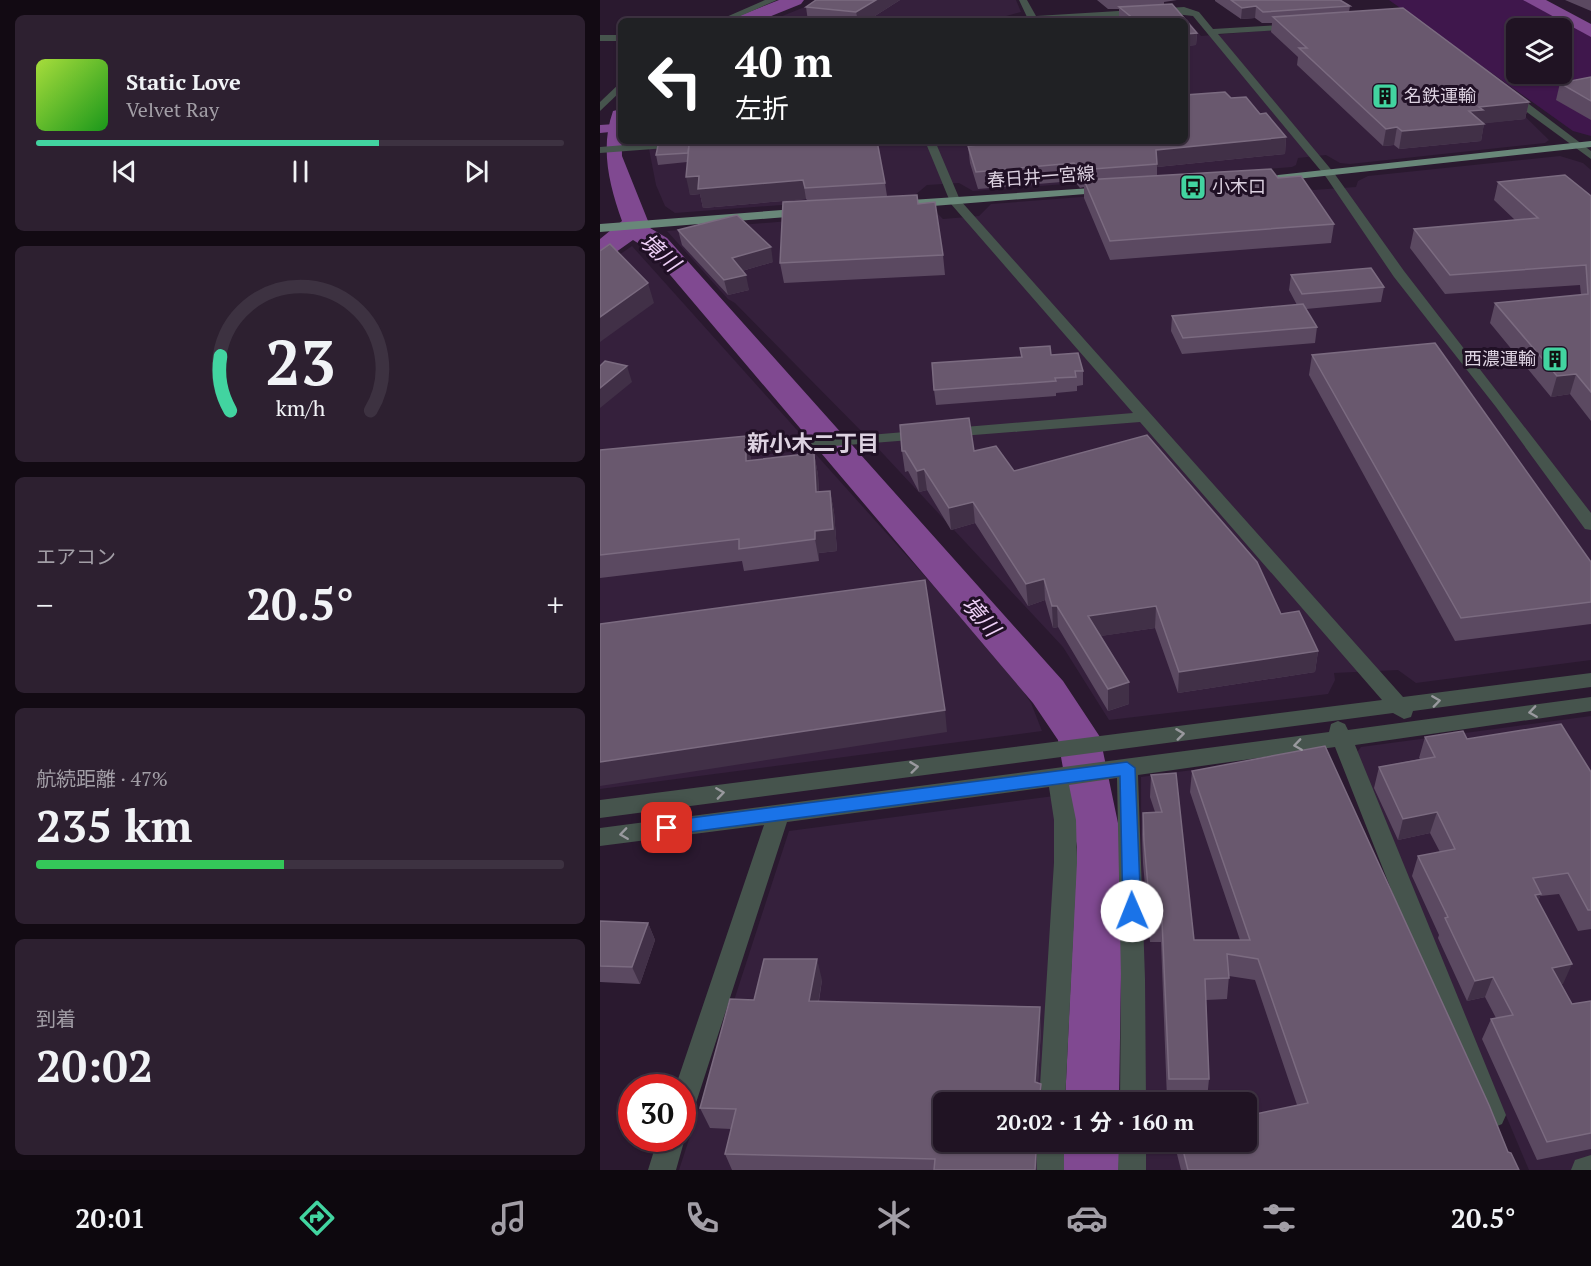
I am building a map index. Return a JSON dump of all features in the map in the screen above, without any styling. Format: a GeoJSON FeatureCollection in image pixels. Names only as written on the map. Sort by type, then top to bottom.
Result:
{"type":"FeatureCollection","features":[{"type":"Feature","properties":{"kind":"main road"},"geometry":{"type":"LineString","coordinates":[[1260,180],[1330,175],[1585,145]]}},
{"type":"Feature","properties":{"kind":"main road","name":"春日井一宮線"},"geometry":{"type":"LineString","coordinates":[[883,206],[1119,189]]}},
{"type":"Feature","properties":{"kind":"main road"},"geometry":{"type":"LineString","coordinates":[[603,227],[823,211]]}},
{"type":"Feature","properties":{"kind":"street"},"geometry":{"type":"LineString","coordinates":[[728,18],[773,0]]}},
{"type":"Feature","properties":{"kind":"street"},"geometry":{"type":"LineString","coordinates":[[1023,0],[1032,18],[1184,10],[1196,14],[1330,175],[1399,274],[1501,404],[1591,525]]}},
{"type":"Feature","properties":{"kind":"street"},"geometry":{"type":"LineString","coordinates":[[1211,32],[1302,25]]}},
{"type":"Feature","properties":{"kind":"street"},"geometry":{"type":"LineString","coordinates":[[600,38],[618,38]]}},
{"type":"Feature","properties":{"kind":"street"},"geometry":{"type":"LineString","coordinates":[[1499,87],[1585,145],[1591,156]]}},
{"type":"Feature","properties":{"kind":"street"},"geometry":{"type":"LineString","coordinates":[[600,106],[618,89]]}},
{"type":"Feature","properties":{"kind":"street"},"geometry":{"type":"LineString","coordinates":[[600,150],[680,144]]}},
{"type":"Feature","properties":{"kind":"street"},"geometry":{"type":"LineString","coordinates":[[931,144],[955,201],[1416,728]]}},
{"type":"Feature","properties":{"kind":"street"},"geometry":{"type":"LineString","coordinates":[[705,454],[860,439],[1142,417]]}},
{"type":"Feature","properties":{"kind":"street"},"geometry":{"type":"LineString","coordinates":[[600,809],[1591,681]]}},
{"type":"Feature","properties":{"kind":"street"},"geometry":{"type":"LineString","coordinates":[[600,837],[1057,778],[1591,704]]}},
{"type":"Feature","properties":{"kind":"street"},"geometry":{"type":"LineString","coordinates":[[1332,715],[1501,1137]]}},
{"type":"Feature","properties":{"kind":"street"},"geometry":{"type":"LineString","coordinates":[[1127,768],[1133,978],[1133,1092]]}},
{"type":"Feature","properties":{"kind":"street"},"geometry":{"type":"LineString","coordinates":[[1052,1092],[1055,1005],[1066,848],[1062,795],[1057,778]]}},
{"type":"Feature","properties":{"kind":"street"},"geometry":{"type":"LineString","coordinates":[[693,1074],[779,813]]}},
{"type":"Feature","properties":{"kind":"street"},"geometry":{"type":"LineString","coordinates":[[662,1170],[668,1152]]}},
{"type":"Feature","properties":{"kind":"street"},"geometry":{"type":"LineString","coordinates":[[1050,1170],[1051,1152]]}},
{"type":"Feature","properties":{"kind":"street"},"geometry":{"type":"LineString","coordinates":[[1132,1170],[1133,1152]]}},
{"type":"Feature","properties":{"kind":"street"},"geometry":{"type":"LineString","coordinates":[[1585,1170],[1591,1169]]}},
{"type":"Feature","properties":{"kind":"shaded area"},"geometry":{"type":"Polygon","coordinates":[[[822,0],[1016,0],[1021,12],[999,18],[777,18],[822,0]]]}},
{"type":"Feature","properties":{"kind":"shaded area"},"geometry":{"type":"Polygon","coordinates":[[[1389,0],[1524,0],[1558,18],[1506,18],[1506,83],[1389,0]]]}},
{"type":"Feature","properties":{"kind":"shaded area"},"geometry":{"type":"Polygon","coordinates":[[[1164,14],[1182,18],[1095,18],[1164,14]]]}},
{"type":"Feature","properties":{"kind":"shaded area"},"geometry":{"type":"Polygon","coordinates":[[[1188,20],[1201,36],[1392,20],[1493,85],[1549,140],[1545,143],[1350,164],[1340,163],[1326,155],[1298,158],[1296,165],[1292,167],[973,191],[959,183],[927,185],[915,195],[675,213],[665,206],[656,185],[649,149],[721,144],[1188,144],[1188,20]]]}},
{"type":"Feature","properties":{"kind":"shaded area"},"geometry":{"type":"Polygon","coordinates":[[[1572,26],[1591,36],[1591,136],[1573,131],[1507,84],[1572,84],[1572,26]]]}},
{"type":"Feature","properties":{"kind":"shaded area"},"geometry":{"type":"Polygon","coordinates":[[[1560,156],[1583,163],[1591,170],[1591,660],[1416,683],[1398,670],[1334,673],[1335,680],[1328,694],[1109,720],[1063,647],[873,443],[735,303],[728,299],[667,231],[924,210],[937,213],[943,219],[979,216],[991,204],[1278,182],[1300,183],[1313,190],[1356,187],[1358,181],[1368,176],[1560,156]]]}},
{"type":"Feature","properties":{"kind":"shaded area"},"geometry":{"type":"Polygon","coordinates":[[[632,246],[805,439],[600,458],[600,268],[632,246]]]}},
{"type":"Feature","properties":{"kind":"shaded area"},"geometry":{"type":"Polygon","coordinates":[[[812,450],[1009,670],[1031,703],[1042,731],[600,789],[600,470],[812,450]]]}},
{"type":"Feature","properties":{"kind":"shaded area"},"geometry":{"type":"Polygon","coordinates":[[[1591,716],[1591,1170],[1529,1170],[1354,756],[1361,747],[1591,716]]]}},
{"type":"Feature","properties":{"kind":"shaded area"},"geometry":{"type":"Polygon","coordinates":[[[1316,753],[1496,1170],[1143,1170],[1143,1152],[1257,1152],[1257,1092],[1142,1092],[1141,777],[1316,753]]]}},
{"type":"Feature","properties":{"kind":"shaded area"},"geometry":{"type":"Polygon","coordinates":[[[1054,796],[1047,1092],[933,1092],[933,1152],[1044,1152],[1043,1170],[679,1170],[685,1152],[696,1152],[696,1118],[789,831],[1054,796]]]}},
{"type":"Feature","properties":{"kind":"building"},"geometry":{"type":"Polygon","coordinates":[[[816,0],[876,0],[856,12],[806,7],[816,0]]]}},
{"type":"Feature","properties":{"kind":"building"},"geometry":{"type":"Polygon","coordinates":[[[1231,0],[1340,0],[1350,6],[1263,12],[1256,6],[1242,8],[1231,0]]]}},
{"type":"Feature","properties":{"kind":"building"},"geometry":{"type":"Polygon","coordinates":[[[1172,4],[1184,18],[1133,18],[1119,7],[1172,4]]]}},
{"type":"Feature","properties":{"kind":"building"},"geometry":{"type":"Polygon","coordinates":[[[1403,8],[1529,102],[1479,107],[1483,110],[1469,111],[1484,124],[1402,131],[1397,127],[1386,129],[1299,48],[1307,48],[1273,17],[1403,8]]]}},
{"type":"Feature","properties":{"kind":"building"},"geometry":{"type":"Polygon","coordinates":[[[1188,23],[1197,33],[1188,34],[1188,23]]]}},
{"type":"Feature","properties":{"kind":"building"},"geometry":{"type":"Polygon","coordinates":[[[1591,77],[1591,101],[1562,84],[1572,84],[1572,81],[1591,77]]]}},
{"type":"Feature","properties":{"kind":"building"},"geometry":{"type":"Polygon","coordinates":[[[1225,92],[1231,98],[1246,97],[1260,114],[1266,113],[1286,137],[1156,150],[1157,164],[1080,170],[1074,163],[976,172],[968,146],[990,144],[1188,144],[1188,95],[1225,92]]]}},
{"type":"Feature","properties":{"kind":"building"},"geometry":{"type":"Polygon","coordinates":[[[658,144],[698,144],[689,145],[688,153],[656,155],[658,144]]]}},
{"type":"Feature","properties":{"kind":"building"},"geometry":{"type":"Polygon","coordinates":[[[878,144],[885,183],[805,188],[803,180],[698,189],[699,176],[686,177],[689,145],[878,144]]]}},
{"type":"Feature","properties":{"kind":"building"},"geometry":{"type":"Polygon","coordinates":[[[1271,169],[1278,178],[1301,176],[1334,224],[1110,241],[1084,180],[1271,169]]]}},
{"type":"Feature","properties":{"kind":"building"},"geometry":{"type":"Polygon","coordinates":[[[1565,175],[1591,196],[1591,392],[1576,374],[1557,376],[1495,303],[1588,294],[1586,265],[1450,275],[1414,229],[1538,218],[1498,182],[1565,175]]]}},
{"type":"Feature","properties":{"kind":"building"},"geometry":{"type":"Polygon","coordinates":[[[917,195],[918,204],[935,202],[943,255],[780,263],[783,202],[917,195]]]}},
{"type":"Feature","properties":{"kind":"building"},"geometry":{"type":"Polygon","coordinates":[[[737,215],[771,247],[732,258],[746,275],[724,280],[678,230],[737,215]]]}},
{"type":"Feature","properties":{"kind":"building"},"geometry":{"type":"Polygon","coordinates":[[[610,244],[648,283],[600,317],[600,251],[610,244]]]}},
{"type":"Feature","properties":{"kind":"building"},"geometry":{"type":"Polygon","coordinates":[[[1371,268],[1384,287],[1302,294],[1291,275],[1371,268]]]}},
{"type":"Feature","properties":{"kind":"building"},"geometry":{"type":"Polygon","coordinates":[[[1303,304],[1317,327],[1183,338],[1172,316],[1303,304]]]}},
{"type":"Feature","properties":{"kind":"building"},"geometry":{"type":"Polygon","coordinates":[[[1435,343],[1591,562],[1591,602],[1461,618],[1312,355],[1435,343]]]}},
{"type":"Feature","properties":{"kind":"building"},"geometry":{"type":"Polygon","coordinates":[[[1050,346],[1051,355],[1078,353],[1083,371],[1075,371],[1076,377],[1055,378],[1056,381],[934,390],[932,363],[1022,357],[1020,348],[1050,346]]]}},
{"type":"Feature","properties":{"kind":"building"},"geometry":{"type":"Polygon","coordinates":[[[605,361],[627,366],[600,388],[600,366],[605,361]]]}},
{"type":"Feature","properties":{"kind":"building"},"geometry":{"type":"Polygon","coordinates":[[[969,418],[974,451],[996,446],[1014,471],[1147,435],[1257,562],[1281,614],[1299,611],[1318,651],[1179,672],[1156,606],[1088,616],[1129,682],[1108,689],[1057,606],[1052,606],[1044,579],[1026,584],[973,502],[949,508],[924,469],[917,471],[905,451],[902,451],[900,425],[969,418]]]}},
{"type":"Feature","properties":{"kind":"building"},"geometry":{"type":"Polygon","coordinates":[[[746,436],[746,461],[814,453],[816,492],[830,491],[833,529],[815,531],[815,539],[739,549],[739,539],[600,555],[600,450],[746,436]]]}},
{"type":"Feature","properties":{"kind":"building"},"geometry":{"type":"Polygon","coordinates":[[[925,580],[945,710],[600,762],[600,624],[925,580]]]}},
{"type":"Feature","properties":{"kind":"building"},"geometry":{"type":"Polygon","coordinates":[[[1561,724],[1591,772],[1591,910],[1588,910],[1568,873],[1533,878],[1541,894],[1535,895],[1572,964],[1552,968],[1572,1004],[1591,1001],[1591,1133],[1547,1142],[1491,1019],[1513,1015],[1493,977],[1475,981],[1445,918],[1448,917],[1418,856],[1455,849],[1437,812],[1403,819],[1379,767],[1435,757],[1425,737],[1463,731],[1467,739],[1561,724]]]}},
{"type":"Feature","properties":{"kind":"building"},"geometry":{"type":"Polygon","coordinates":[[[1325,746],[1489,1105],[1508,1152],[1511,1153],[1519,1170],[1188,1170],[1184,1152],[1257,1152],[1257,1114],[1308,1103],[1258,959],[1227,954],[1229,978],[1205,979],[1209,1079],[1169,1079],[1162,921],[1151,921],[1144,841],[1143,813],[1162,812],[1151,775],[1176,773],[1194,940],[1250,940],[1192,771],[1325,746]]]}},
{"type":"Feature","properties":{"kind":"building"},"geometry":{"type":"Polygon","coordinates":[[[600,921],[648,923],[632,967],[600,966],[600,921]]]}},
{"type":"Feature","properties":{"kind":"building"},"geometry":{"type":"Polygon","coordinates":[[[764,959],[817,959],[809,1001],[1040,1007],[1035,1082],[1041,1084],[1040,1092],[933,1092],[933,1152],[1035,1152],[1035,1170],[934,1170],[935,1159],[725,1154],[736,1109],[700,1108],[730,999],[754,1000],[764,959]]]}},
{"type":"Feature","properties":{"kind":"waterway"},"geometry":{"type":"LineString","coordinates":[[750,18],[795,0]]}},
{"type":"Feature","properties":{"kind":"waterway"},"geometry":{"type":"LineString","coordinates":[[1532,0],[1591,31]]}},
{"type":"Feature","properties":{"kind":"waterway"},"geometry":{"type":"LineString","coordinates":[[600,251],[625,234],[635,221],[610,156],[611,142],[618,124]]}},
{"type":"Feature","properties":{"kind":"waterway"},"geometry":{"type":"LineString","coordinates":[[600,129],[615,128]]}},
{"type":"Feature","properties":{"kind":"waterway","name":"境川"},"geometry":{"type":"LineString","coordinates":[[632,228],[658,244],[1048,692],[1079,737],[1100,847],[1092,1092]]}},
{"type":"Feature","properties":{"kind":"waterway","name":"境川"},"geometry":{"type":"LineString","coordinates":[[1090,1170],[1091,1152]]}},
{"type":"Feature","properties":{"kind":"place","name":"名鉄運輸"},"geometry":{"type":"Point","coordinates":[1385,96]}},
{"type":"Feature","properties":{"kind":"place","name":"小木口"},"geometry":{"type":"Point","coordinates":[1193,187]}},
{"type":"Feature","properties":{"kind":"place","name":"西濃運輸"},"geometry":{"type":"Point","coordinates":[1555,359]}},
{"type":"Feature","properties":{"kind":"district","name":"新小木二丁目"},"geometry":{"type":"Point","coordinates":[813,443]}},
{"type":"Feature","properties":{"kind":"route"},"geometry":{"type":"LineString","coordinates":[[667,828],[1127,768],[1132,911]]}}]}
